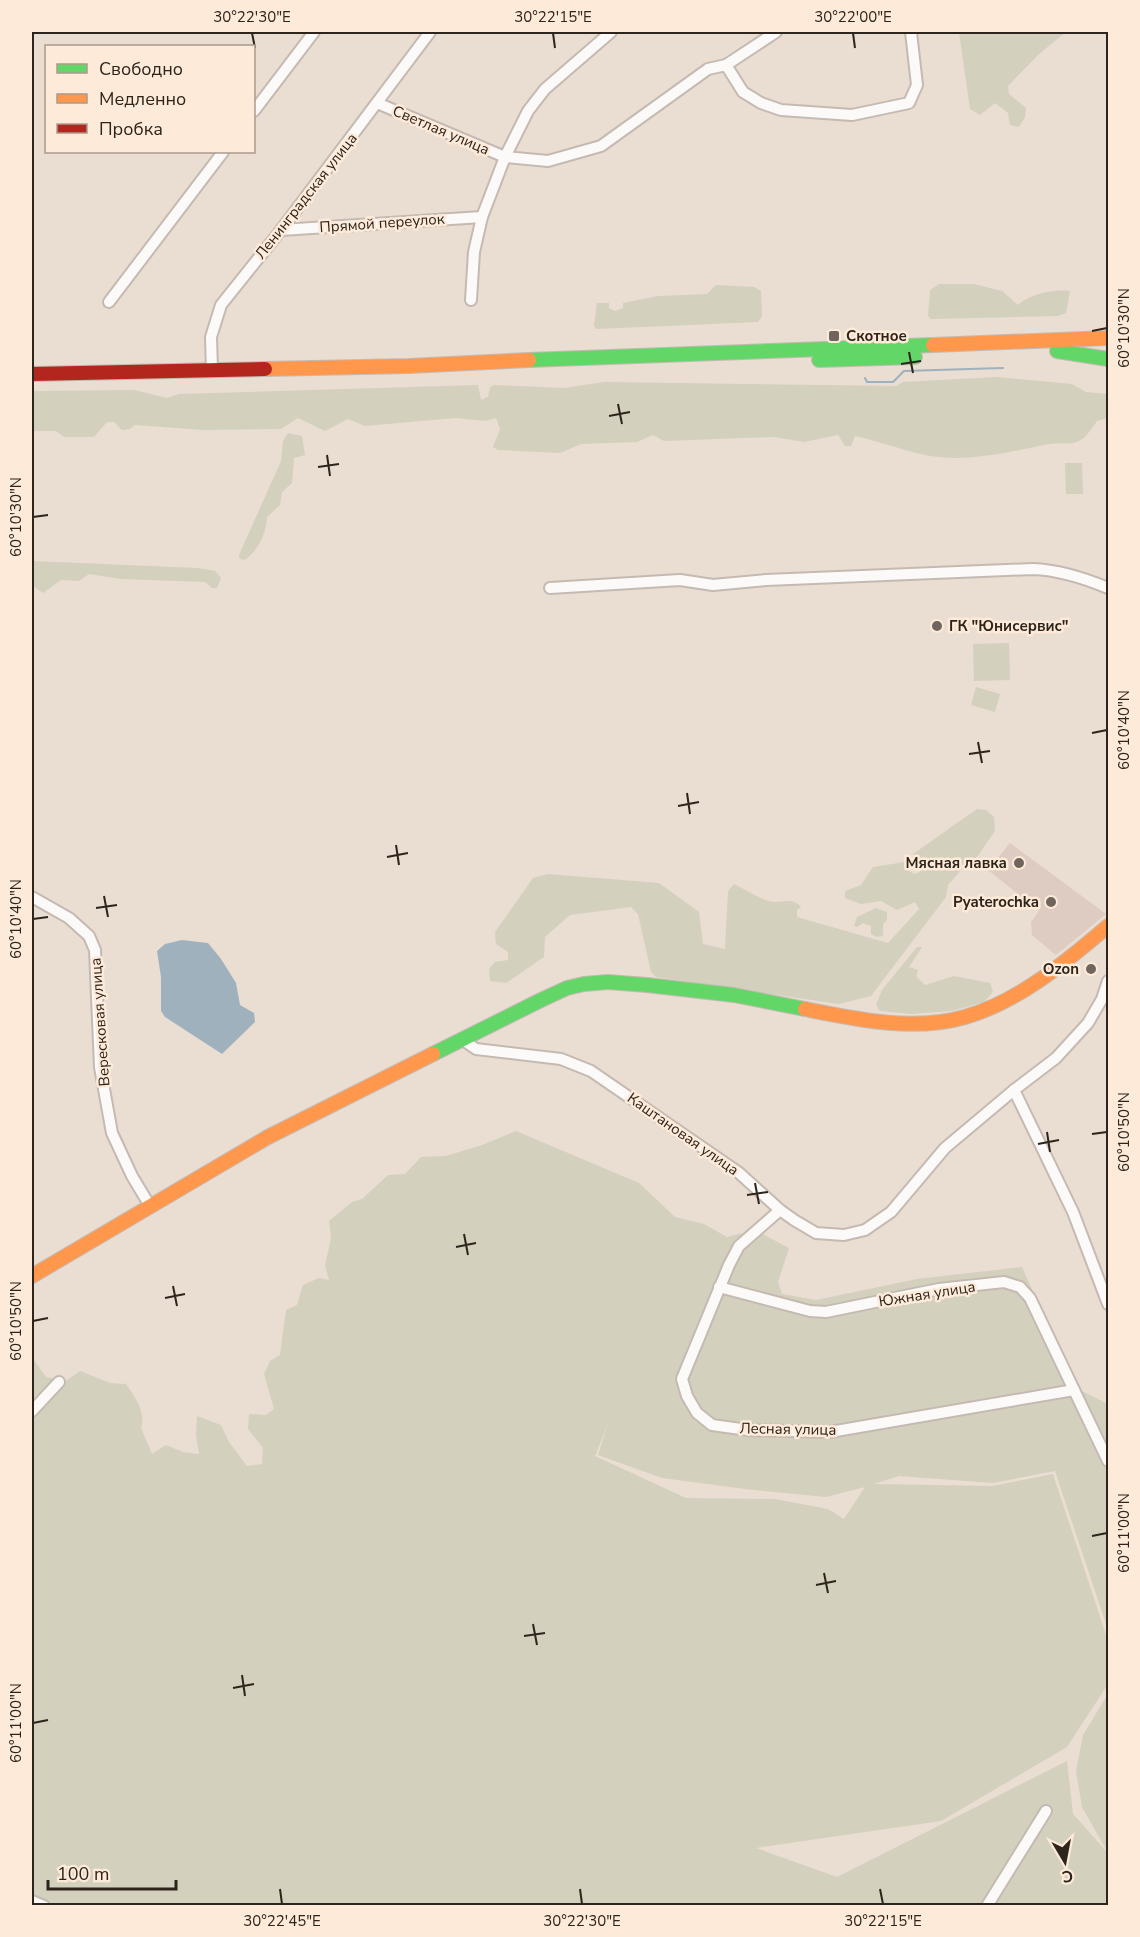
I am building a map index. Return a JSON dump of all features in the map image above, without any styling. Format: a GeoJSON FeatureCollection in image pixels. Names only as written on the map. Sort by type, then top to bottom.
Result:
{"type":"FeatureCollection","features":[{"type":"Feature","properties":{"kind":"main road"},"geometry":{"type":"LineString","coordinates":[[1056,346],[1108,326]]}},
{"type":"Feature","properties":{"kind":"main road"},"geometry":{"type":"LineString","coordinates":[[1056,346],[1108,338]]}},
{"type":"Feature","properties":{"kind":"main road"},"geometry":{"type":"LineString","coordinates":[[1056,346],[1108,359]]}},
{"type":"Feature","properties":{"kind":"main road"},"geometry":{"type":"LineString","coordinates":[[32,374],[438,364],[627,355],[1056,346],[1108,347]]}},
{"type":"Feature","properties":{"kind":"main road"},"geometry":{"type":"LineString","coordinates":[[32,1276],[268,1137],[541,1000],[584,984],[633,983],[751,997],[795,1007],[878,1020],[911,1023],[940,1022],[962,1018],[1006,1000],[1059,964],[1108,926]]}},
{"type":"Feature","properties":{"kind":"street"},"geometry":{"type":"LineString","coordinates":[[255,110],[314,32]]}},
{"type":"Feature","properties":{"kind":"street","name":"Ленинградская улица"},"geometry":{"type":"LineString","coordinates":[[212,371],[211,338],[221,305],[282,230],[430,32]]}},
{"type":"Feature","properties":{"kind":"street"},"geometry":{"type":"LineString","coordinates":[[471,300],[474,252],[482,217],[506,157],[528,111],[545,89],[611,32]]}},
{"type":"Feature","properties":{"kind":"street"},"geometry":{"type":"LineString","coordinates":[[776,32],[726,65],[743,92],[761,103],[781,110],[852,115],[909,104],[917,85],[911,32]]}},
{"type":"Feature","properties":{"kind":"street","name":"Светлая улица"},"geometry":{"type":"LineString","coordinates":[[377,103],[506,157],[548,161],[601,146],[708,69],[726,65]]}},
{"type":"Feature","properties":{"kind":"street"},"geometry":{"type":"LineString","coordinates":[[109,302],[222,153]]}},
{"type":"Feature","properties":{"kind":"street","name":"Прямой переулок"},"geometry":{"type":"LineString","coordinates":[[282,230],[482,217]]}},
{"type":"Feature","properties":{"kind":"street"},"geometry":{"type":"LineString","coordinates":[[550,588],[680,580],[713,585],[766,580],[1026,569],[1068,573],[1108,588]]}},
{"type":"Feature","properties":{"kind":"street","name":"Вересковая улица"},"geometry":{"type":"LineString","coordinates":[[32,897],[69,918],[89,936],[95,950],[100,1066],[112,1132],[132,1176],[150,1206]]}},
{"type":"Feature","properties":{"kind":"street","name":"Каштановая улица"},"geometry":{"type":"LineString","coordinates":[[463,1040],[476,1049],[561,1059],[591,1071],[738,1172],[780,1210],[816,1233],[844,1235],[866,1230],[891,1212],[945,1148],[1056,1058],[1105,1001],[1108,981]]}},
{"type":"Feature","properties":{"kind":"street"},"geometry":{"type":"LineString","coordinates":[[1014,1090],[1073,1212],[1108,1304]]}},
{"type":"Feature","properties":{"kind":"street","name":"Лесная улица"},"geometry":{"type":"LineString","coordinates":[[780,1210],[739,1246],[682,1379],[687,1396],[697,1413],[712,1425],[748,1430],[830,1432],[1074,1390]]}},
{"type":"Feature","properties":{"kind":"street","name":"Южная улица"},"geometry":{"type":"LineString","coordinates":[[720,1287],[810,1311],[826,1312],[939,1289],[1004,1282],[1020,1287],[1030,1298],[1074,1390]]}},
{"type":"Feature","properties":{"kind":"street"},"geometry":{"type":"LineString","coordinates":[[32,1411],[59,1382]]}},
{"type":"Feature","properties":{"kind":"street"},"geometry":{"type":"LineString","coordinates":[[1074,1390],[1108,1461]]}},
{"type":"Feature","properties":{"kind":"street"},"geometry":{"type":"LineString","coordinates":[[987,1905],[1046,1811]]}},
{"type":"Feature","properties":{"kind":"street"},"geometry":{"type":"LineString","coordinates":[[32,1901],[44,1905]]}},
{"type":"Feature","properties":{"kind":"shaded area"},"geometry":{"type":"Polygon","coordinates":[[[959,32],[1066,32],[1039,54],[1008,86],[1009,94],[1026,108],[1025,117],[1019,127],[1010,125],[1008,113],[995,103],[980,115],[970,109],[959,32]]]}},
{"type":"Feature","properties":{"kind":"shaded area"},"geometry":{"type":"Polygon","coordinates":[[[939,284],[974,284],[1002,291],[1018,305],[1042,293],[1070,291],[1066,313],[1058,316],[931,319],[928,316],[930,290],[939,284]]]}},
{"type":"Feature","properties":{"kind":"shaded area"},"geometry":{"type":"Polygon","coordinates":[[[716,285],[754,287],[761,291],[762,316],[758,322],[596,329],[594,325],[597,303],[609,303],[609,308],[615,311],[623,308],[623,303],[658,296],[707,294],[716,285]]]}},
{"type":"Feature","properties":{"kind":"shaded area"},"geometry":{"type":"Polygon","coordinates":[[[996,377],[1072,384],[1086,392],[1108,394],[1108,418],[1097,421],[1084,437],[1074,443],[1043,445],[985,456],[955,458],[925,455],[855,436],[851,446],[845,446],[838,435],[804,442],[774,437],[664,441],[653,435],[637,442],[581,444],[560,453],[498,450],[493,447],[500,429],[496,418],[486,421],[455,418],[365,426],[348,419],[325,431],[298,418],[281,429],[204,430],[135,425],[130,429],[122,430],[114,422],[107,422],[94,437],[64,437],[56,431],[32,431],[32,391],[134,390],[167,398],[179,394],[478,385],[481,400],[488,397],[490,387],[494,385],[564,388],[604,382],[896,386],[903,382],[996,377]]]}},
{"type":"Feature","properties":{"kind":"shaded area"},"geometry":{"type":"Polygon","coordinates":[[[288,433],[302,436],[305,455],[294,458],[292,483],[282,492],[280,505],[267,517],[258,546],[245,560],[240,559],[239,555],[281,461],[283,441],[288,433]]]}},
{"type":"Feature","properties":{"kind":"shaded area"},"geometry":{"type":"Polygon","coordinates":[[[1065,463],[1082,463],[1083,494],[1066,494],[1065,463]]]}},
{"type":"Feature","properties":{"kind":"shaded area"},"geometry":{"type":"Polygon","coordinates":[[[32,561],[198,568],[215,571],[221,578],[217,588],[212,588],[205,582],[121,579],[89,574],[79,581],[61,580],[43,593],[32,585],[32,561]]]}},
{"type":"Feature","properties":{"kind":"shaded area"},"geometry":{"type":"Polygon","coordinates":[[[1009,643],[1010,680],[974,681],[973,644],[1009,643]]]}},
{"type":"Feature","properties":{"kind":"shaded area"},"geometry":{"type":"Polygon","coordinates":[[[976,687],[1000,694],[995,712],[971,705],[976,687]]]}},
{"type":"Feature","properties":{"kind":"shaded area"},"geometry":{"type":"Polygon","coordinates":[[[977,809],[986,810],[994,817],[995,831],[977,857],[968,862],[948,885],[946,897],[871,996],[839,1004],[656,977],[651,972],[638,914],[631,907],[570,915],[545,937],[544,957],[506,983],[490,981],[489,969],[495,962],[508,960],[508,952],[496,944],[495,932],[533,878],[548,874],[659,883],[699,912],[703,944],[725,949],[728,891],[734,884],[770,901],[795,902],[801,907],[797,910],[797,917],[888,943],[919,909],[915,902],[897,910],[881,901],[861,904],[845,898],[845,891],[861,885],[873,867],[905,862],[908,870],[914,874],[920,872],[922,865],[913,854],[977,809]]]}},
{"type":"Feature","properties":{"kind":"shaded area"},"geometry":{"type":"Polygon","coordinates":[[[1010,843],[1106,914],[1056,955],[1032,935],[1031,922],[1039,911],[988,870],[1010,843]]]}},
{"type":"Feature","properties":{"kind":"shaded area"},"geometry":{"type":"Polygon","coordinates":[[[876,908],[887,912],[887,920],[883,924],[883,936],[876,937],[871,934],[871,926],[863,923],[857,927],[854,926],[857,917],[876,908]]]}},
{"type":"Feature","properties":{"kind":"shaded area"},"geometry":{"type":"Polygon","coordinates":[[[917,947],[922,947],[909,967],[918,970],[916,976],[925,985],[954,976],[990,983],[993,992],[984,1002],[952,1011],[911,1014],[880,1011],[876,1005],[882,990],[917,947]]]}},
{"type":"Feature","properties":{"kind":"shaded area"},"geometry":{"type":"Polygon","coordinates":[[[516,1131],[639,1183],[675,1217],[704,1224],[727,1237],[755,1230],[789,1248],[778,1282],[782,1294],[816,1300],[917,1279],[1022,1267],[1080,1390],[1108,1404],[1108,1630],[1055,1471],[993,1483],[899,1476],[874,1484],[992,1486],[1053,1474],[1108,1641],[1108,1684],[1067,1747],[941,1821],[756,1848],[837,1877],[1067,1761],[1073,1814],[1108,1853],[1108,1905],[32,1905],[32,1357],[46,1377],[66,1381],[80,1371],[110,1383],[126,1384],[139,1405],[142,1416],[141,1428],[152,1454],[166,1445],[183,1452],[199,1454],[196,1435],[197,1416],[221,1425],[229,1442],[247,1466],[262,1464],[263,1448],[248,1429],[249,1414],[266,1415],[274,1409],[264,1374],[270,1361],[280,1355],[286,1310],[297,1305],[303,1285],[319,1278],[329,1280],[325,1266],[331,1238],[329,1221],[352,1202],[362,1199],[388,1175],[405,1174],[421,1157],[446,1156],[516,1131]],[[608,1423],[595,1456],[686,1498],[775,1499],[828,1509],[844,1519],[865,1487],[826,1497],[745,1489],[662,1478],[598,1455],[608,1423]]]}},
{"type":"Feature","properties":{"kind":"shaded area"},"geometry":{"type":"Polygon","coordinates":[[[1108,1694],[1108,1853],[1082,1807],[1076,1771],[1083,1735],[1108,1694]]]}},
{"type":"Feature","properties":{"kind":"water"},"geometry":{"type":"Polygon","coordinates":[[[182,940],[208,943],[236,983],[240,1005],[254,1013],[255,1022],[222,1054],[165,1017],[161,1011],[161,977],[157,951],[165,944],[182,940]]]}},
{"type":"Feature","properties":{"kind":"waterway"},"geometry":{"type":"LineString","coordinates":[[865,378],[867,382],[893,382],[904,371],[1003,368]]}},
{"type":"Feature","properties":{"kind":"traffic: fast"},"geometry":{"type":"LineString","coordinates":[[529,360],[933,345]]}},
{"type":"Feature","properties":{"kind":"traffic: fast"},"geometry":{"type":"LineString","coordinates":[[1057,351],[1108,359]]}},
{"type":"Feature","properties":{"kind":"traffic: fast"},"geometry":{"type":"LineString","coordinates":[[819,360],[915,357]]}},
{"type":"Feature","properties":{"kind":"traffic: fast"},"geometry":{"type":"LineString","coordinates":[[433,1054],[541,1000],[567,988],[584,984],[608,982],[647,985],[734,995],[805,1009]]}},
{"type":"Feature","properties":{"kind":"traffic: slow"},"geometry":{"type":"LineString","coordinates":[[933,345],[1108,338]]}},
{"type":"Feature","properties":{"kind":"traffic: slow"},"geometry":{"type":"LineString","coordinates":[[265,369],[409,366],[529,360]]}},
{"type":"Feature","properties":{"kind":"traffic: slow"},"geometry":{"type":"LineString","coordinates":[[805,1009],[864,1020],[905,1024],[965,1017],[1004,1002],[1041,979],[1108,926]]}},
{"type":"Feature","properties":{"kind":"traffic: slow"},"geometry":{"type":"LineString","coordinates":[[32,1276],[268,1137],[433,1054]]}},
{"type":"Feature","properties":{"kind":"traffic: jam"},"geometry":{"type":"LineString","coordinates":[[32,374],[265,369]]}},
{"type":"Feature","properties":{"kind":"place","name":"Скотное"},"geometry":{"type":"Point","coordinates":[834,336]}},
{"type":"Feature","properties":{"kind":"place","name":"ГК \"Юнисервис\""},"geometry":{"type":"Point","coordinates":[937,626]}},
{"type":"Feature","properties":{"kind":"place","name":"Мясная лавка"},"geometry":{"type":"Point","coordinates":[1019,863]}},
{"type":"Feature","properties":{"kind":"place","name":"Pyaterochka"},"geometry":{"type":"Point","coordinates":[1051,902]}},
{"type":"Feature","properties":{"kind":"place","name":"Ozon"},"geometry":{"type":"Point","coordinates":[1091,969]}}]}
